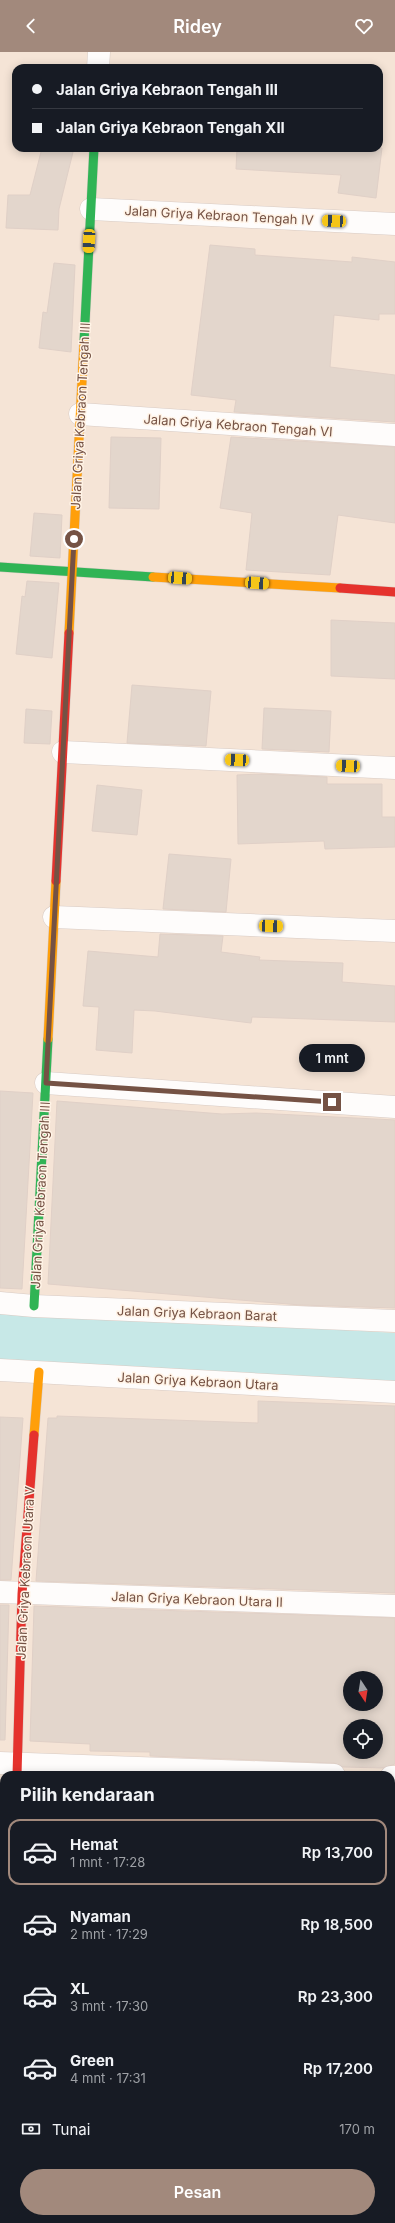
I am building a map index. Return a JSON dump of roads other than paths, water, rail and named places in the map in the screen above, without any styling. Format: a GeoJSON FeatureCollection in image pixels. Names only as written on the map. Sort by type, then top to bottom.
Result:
{"type":"FeatureCollection","features":[{"type":"Feature","properties":{"kind":"street"},"geometry":{"type":"LineString","coordinates":[[98,64],[99,52]]}},
{"type":"Feature","properties":{"kind":"street","name":"Jalan Griya Kebraon Tengah III"},"geometry":{"type":"LineString","coordinates":[[34,1306],[94,152]]}},
{"type":"Feature","properties":{"kind":"street","name":"Jalan Griya Kebraon Tengah IV"},"geometry":{"type":"LineString","coordinates":[[91,209],[395,224]]}},
{"type":"Feature","properties":{"kind":"street","name":"Jalan Griya Kebraon Tengah VI"},"geometry":{"type":"LineString","coordinates":[[80,414],[395,435]]}},
{"type":"Feature","properties":{"kind":"street"},"geometry":{"type":"LineString","coordinates":[[0,567],[72,570],[395,592]]}},
{"type":"Feature","properties":{"kind":"street"},"geometry":{"type":"LineString","coordinates":[[63,752],[395,768]]}},
{"type":"Feature","properties":{"kind":"street"},"geometry":{"type":"LineString","coordinates":[[54,917],[395,930]]}},
{"type":"Feature","properties":{"kind":"street"},"geometry":{"type":"LineString","coordinates":[[46,1083],[395,1107]]}},
{"type":"Feature","properties":{"kind":"street","name":"Jalan Griya Kebraon Barat"},"geometry":{"type":"LineString","coordinates":[[0,1303],[34,1306],[395,1322]]}},
{"type":"Feature","properties":{"kind":"street","name":"Jalan Griya Kebraon Utara"},"geometry":{"type":"LineString","coordinates":[[0,1370],[395,1392]]}},
{"type":"Feature","properties":{"kind":"street","name":"Jalan Griya Kebraon Utara V"},"geometry":{"type":"LineString","coordinates":[[12,1768],[22,1594],[39,1372]]}},
{"type":"Feature","properties":{"kind":"street","name":"Jalan Griya Kebraon Utara II"},"geometry":{"type":"LineString","coordinates":[[0,1592],[22,1594],[395,1606]]}},
{"type":"Feature","properties":{"kind":"street"},"geometry":{"type":"LineString","coordinates":[[12,1768],[150,1771]]}},
{"type":"Feature","properties":{"kind":"waterway"},"geometry":{"type":"LineString","coordinates":[[0,1339],[395,1363]]}}]}
